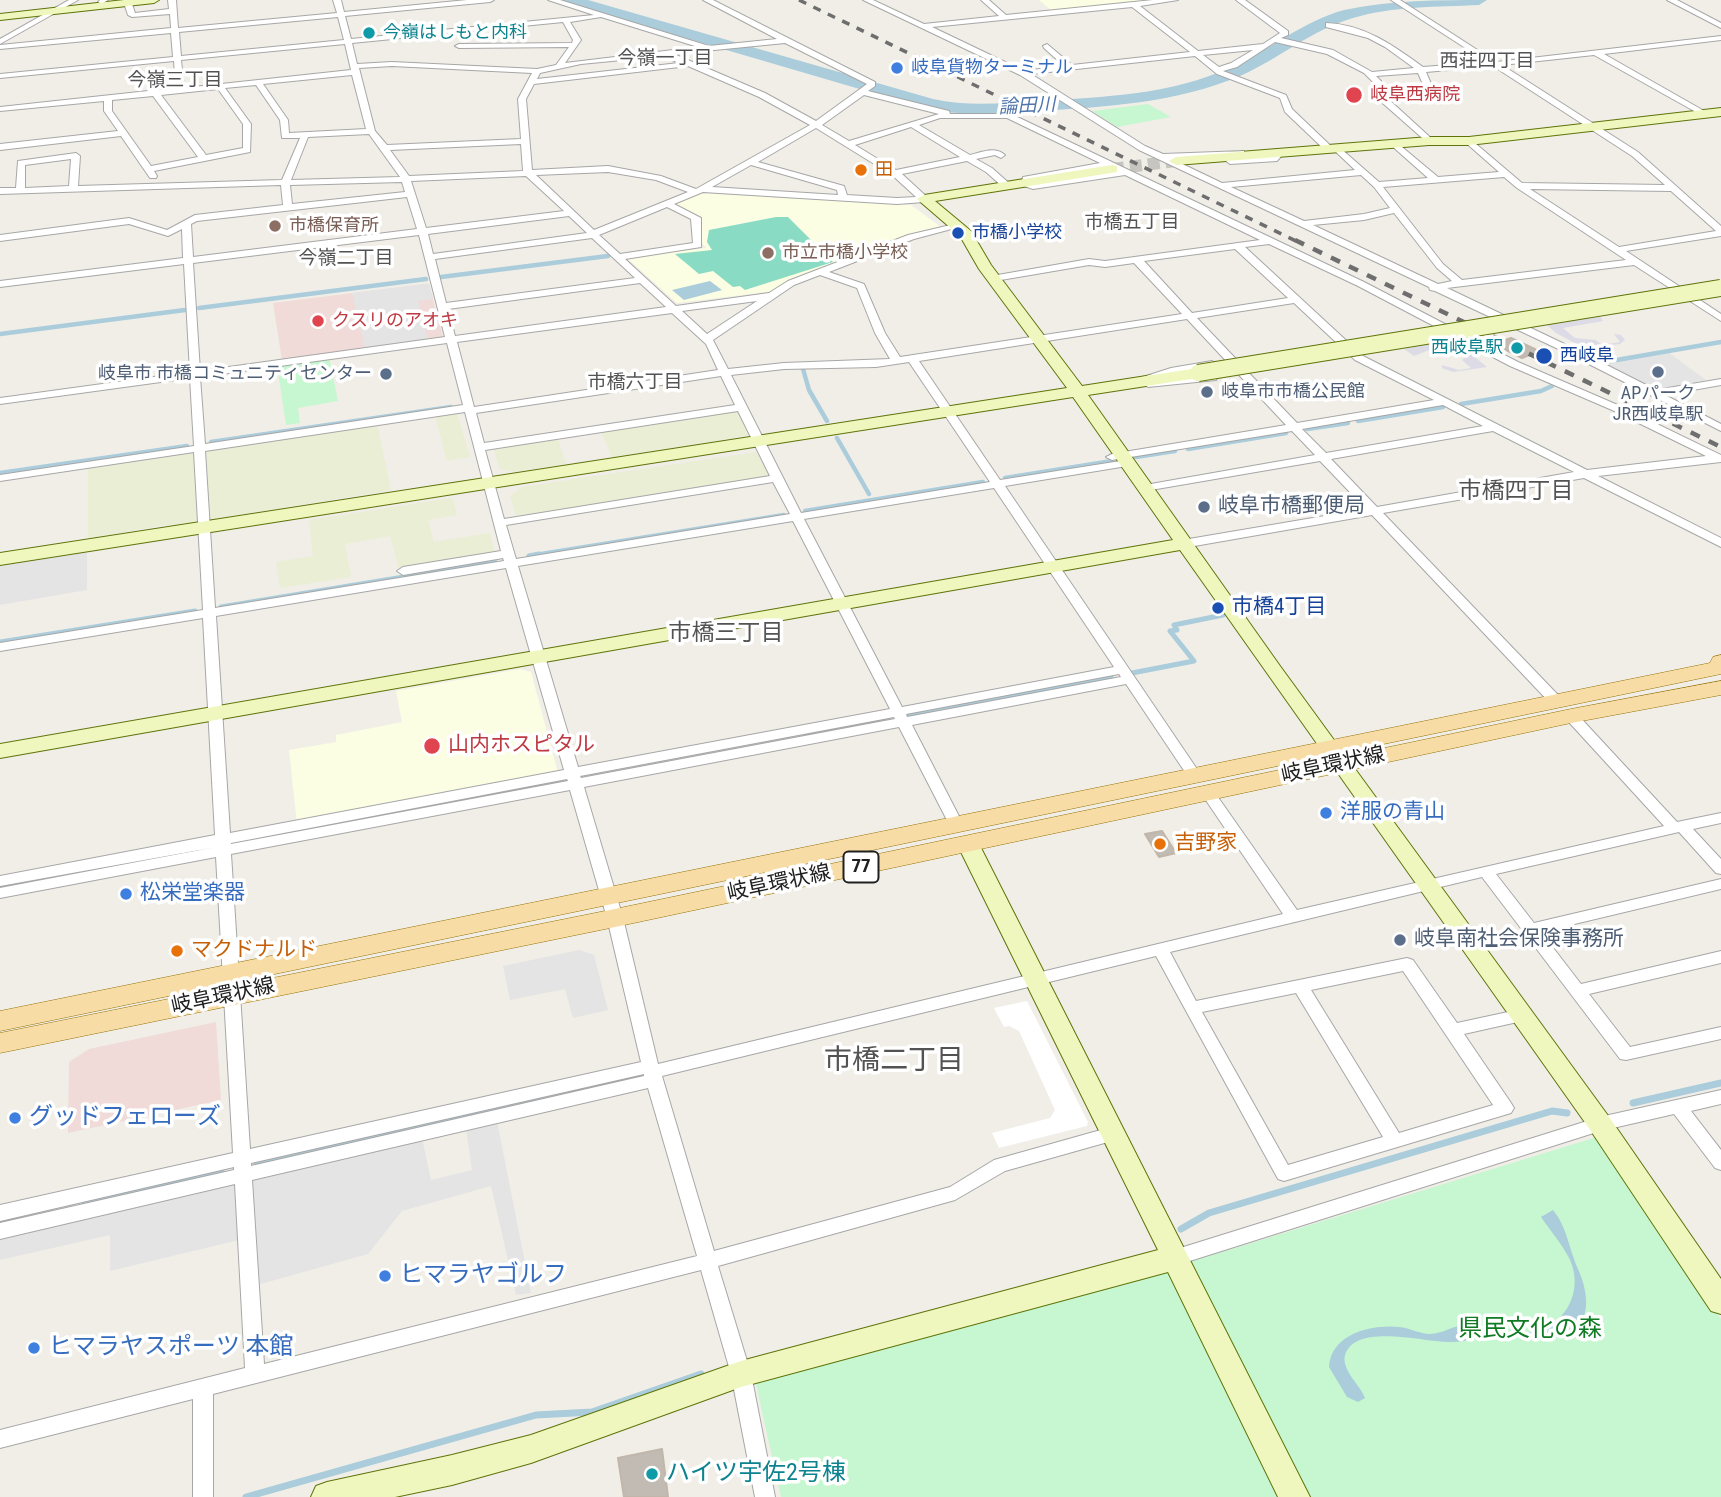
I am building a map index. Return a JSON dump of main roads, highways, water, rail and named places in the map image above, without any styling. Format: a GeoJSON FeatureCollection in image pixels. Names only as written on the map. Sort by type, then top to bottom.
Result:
{"type":"FeatureCollection","features":[{"type":"Feature","properties":{"kind":"main road"},"geometry":{"type":"LineString","coordinates":[[1721,662],[1721,667]]}},
{"type":"Feature","properties":{"kind":"main road","name":"岐阜環状線"},"geometry":{"type":"LineString","coordinates":[[0,1021],[232,983],[612,908],[1563,708],[1721,667]]}},
{"type":"Feature","properties":{"kind":"main road","name":"岐阜環状線"},"geometry":{"type":"LineString","coordinates":[[1563,708],[1721,688]]}},
{"type":"Feature","properties":{"kind":"main road","name":"岐阜環状線"},"geometry":{"type":"LineString","coordinates":[[0,1043],[232,983]]}},
{"type":"Feature","properties":{"kind":"water"},"geometry":{"type":"Polygon","coordinates":[[[710,281],[722,290],[684,300],[672,290],[710,281]]]}},
{"type":"Feature","properties":{"kind":"water"},"geometry":{"type":"Polygon","coordinates":[[[1553,1210],[1565,1231],[1586,1294],[1584,1315],[1580,1324],[1561,1336],[1547,1339],[1498,1336],[1451,1342],[1393,1336],[1363,1339],[1352,1345],[1345,1355],[1345,1361],[1365,1398],[1358,1402],[1347,1397],[1329,1367],[1331,1356],[1345,1339],[1365,1330],[1388,1327],[1430,1334],[1466,1325],[1522,1333],[1543,1329],[1554,1323],[1569,1304],[1575,1281],[1568,1256],[1541,1217],[1553,1210]]]}},
{"type":"Feature","properties":{"kind":"waterway","name":"論田川"},"geometry":{"type":"LineString","coordinates":[[571,0],[927,103],[982,109],[1107,101],[1176,90],[1237,71],[1315,27],[1348,14],[1397,5],[1479,0]]}},
{"type":"Feature","properties":{"kind":"waterway"},"geometry":{"type":"LineString","coordinates":[[441,277],[608,256]]}},
{"type":"Feature","properties":{"kind":"waterway"},"geometry":{"type":"LineString","coordinates":[[199,308],[426,279]]}},
{"type":"Feature","properties":{"kind":"waterway"},"geometry":{"type":"LineString","coordinates":[[0,334],[185,310]]}},
{"type":"Feature","properties":{"kind":"waterway"},"geometry":{"type":"LineString","coordinates":[[1605,362],[1721,342]]}},
{"type":"Feature","properties":{"kind":"waterway"},"geometry":{"type":"LineString","coordinates":[[803,369],[809,390],[827,421]]}},
{"type":"Feature","properties":{"kind":"waterway"},"geometry":{"type":"LineString","coordinates":[[1461,404],[1541,391],[1552,386]]}},
{"type":"Feature","properties":{"kind":"waterway"},"geometry":{"type":"LineString","coordinates":[[211,442],[451,407]]}},
{"type":"Feature","properties":{"kind":"waterway"},"geometry":{"type":"LineString","coordinates":[[1358,421],[1443,407]]}},
{"type":"Feature","properties":{"kind":"waterway"},"geometry":{"type":"LineString","coordinates":[[1307,429],[1348,423]]}},
{"type":"Feature","properties":{"kind":"waterway"},"geometry":{"type":"LineString","coordinates":[[1188,449],[1286,433]]}},
{"type":"Feature","properties":{"kind":"waterway"},"geometry":{"type":"LineString","coordinates":[[837,438],[869,494]]}},
{"type":"Feature","properties":{"kind":"waterway"},"geometry":{"type":"LineString","coordinates":[[0,473],[187,446]]}},
{"type":"Feature","properties":{"kind":"waterway"},"geometry":{"type":"LineString","coordinates":[[1136,457],[1175,451]]}},
{"type":"Feature","properties":{"kind":"waterway"},"geometry":{"type":"LineString","coordinates":[[1005,478],[1112,461]]}},
{"type":"Feature","properties":{"kind":"waterway"},"geometry":{"type":"LineString","coordinates":[[805,511],[983,482]]}},
{"type":"Feature","properties":{"kind":"waterway"},"geometry":{"type":"LineString","coordinates":[[539,554],[529,556],[784,515]]}},
{"type":"Feature","properties":{"kind":"waterway"},"geometry":{"type":"LineString","coordinates":[[221,607],[495,562]]}},
{"type":"Feature","properties":{"kind":"waterway"},"geometry":{"type":"LineString","coordinates":[[0,642],[195,611]]}},
{"type":"Feature","properties":{"kind":"waterway"},"geometry":{"type":"LineString","coordinates":[[1132,673],[1194,661],[1170,631],[1177,630],[1174,625],[1223,615]]}},
{"type":"Feature","properties":{"kind":"waterway"},"geometry":{"type":"LineString","coordinates":[[904,717],[1111,677]]}},
{"type":"Feature","properties":{"kind":"waterway"},"geometry":{"type":"LineString","coordinates":[[806,736],[885,721]]}},
{"type":"Feature","properties":{"kind":"waterway"},"geometry":{"type":"LineString","coordinates":[[257,1163],[643,1075]]}},
{"type":"Feature","properties":{"kind":"waterway"},"geometry":{"type":"LineString","coordinates":[[1633,1103],[1721,1083]]}},
{"type":"Feature","properties":{"kind":"waterway"},"geometry":{"type":"LineString","coordinates":[[1181,1229],[1209,1213],[1552,1111],[1567,1113]]}},
{"type":"Feature","properties":{"kind":"waterway"},"geometry":{"type":"LineString","coordinates":[[84,1202],[221,1171]]}},
{"type":"Feature","properties":{"kind":"waterway"},"geometry":{"type":"LineString","coordinates":[[246,1497],[536,1415],[592,1412],[701,1374]]}},
{"type":"Feature","properties":{"kind":"tunnel"},"geometry":{"type":"LineString","coordinates":[[1112,169],[1176,161]]}},
{"type":"Feature","properties":{"kind":"railway"},"geometry":{"type":"LineString","coordinates":[[799,0],[1298,242]]}},
{"type":"Feature","properties":{"kind":"railway"},"geometry":{"type":"LineString","coordinates":[[1295,240],[1721,447]]}},
{"type":"Feature","properties":{"kind":"place","name":"今嶺はしもと内科"},"geometry":{"type":"Point","coordinates":[369,33]}},
{"type":"Feature","properties":{"kind":"place","name":"岐阜貨物ターミナル"},"geometry":{"type":"Point","coordinates":[897,68]}},
{"type":"Feature","properties":{"kind":"place","name":"岐阜西病院"},"geometry":{"type":"Point","coordinates":[1354,95]}},
{"type":"Feature","properties":{"kind":"place","name":"田"},"geometry":{"type":"Point","coordinates":[861,170]}},
{"type":"Feature","properties":{"kind":"place","name":"市橋保育所"},"geometry":{"type":"Point","coordinates":[275,226]}},
{"type":"Feature","properties":{"kind":"place","name":"市橋小学校"},"geometry":{"type":"Point","coordinates":[958,233]}},
{"type":"Feature","properties":{"kind":"place","name":"市立市橋小学校"},"geometry":{"type":"Point","coordinates":[768,253]}},
{"type":"Feature","properties":{"kind":"place","name":"クスリのアオキ"},"geometry":{"type":"Point","coordinates":[318,321]}},
{"type":"Feature","properties":{"kind":"place","name":"西岐阜駅"},"geometry":{"type":"Point","coordinates":[1517,348]}},
{"type":"Feature","properties":{"kind":"place","name":"西岐阜"},"geometry":{"type":"Point","coordinates":[1544,356]}},
{"type":"Feature","properties":{"kind":"place","name":"APパーク JR西岐阜駅"},"geometry":{"type":"Point","coordinates":[1658,372]}},
{"type":"Feature","properties":{"kind":"place","name":"岐阜市 市橋コミュニティセンター"},"geometry":{"type":"Point","coordinates":[386,374]}},
{"type":"Feature","properties":{"kind":"place","name":"岐阜市市橋公民館"},"geometry":{"type":"Point","coordinates":[1207,392]}},
{"type":"Feature","properties":{"kind":"place","name":"岐阜市橋郵便局"},"geometry":{"type":"Point","coordinates":[1204,507]}},
{"type":"Feature","properties":{"kind":"place","name":"市橋4丁目"},"geometry":{"type":"Point","coordinates":[1218,608]}},
{"type":"Feature","properties":{"kind":"place","name":"山内ホスピタル"},"geometry":{"type":"Point","coordinates":[432,746]}},
{"type":"Feature","properties":{"kind":"place","name":"洋服の青山"},"geometry":{"type":"Point","coordinates":[1326,813]}},
{"type":"Feature","properties":{"kind":"place","name":"吉野家"},"geometry":{"type":"Point","coordinates":[1160,844]}},
{"type":"Feature","properties":{"kind":"place","name":"松栄堂楽器"},"geometry":{"type":"Point","coordinates":[126,894]}},
{"type":"Feature","properties":{"kind":"place","name":"岐阜南社会保険事務所"},"geometry":{"type":"Point","coordinates":[1400,940]}},
{"type":"Feature","properties":{"kind":"place","name":"マクドナルド"},"geometry":{"type":"Point","coordinates":[177,951]}},
{"type":"Feature","properties":{"kind":"place","name":"グッドフェローズ"},"geometry":{"type":"Point","coordinates":[15,1118]}},
{"type":"Feature","properties":{"kind":"place","name":"ヒマラヤゴルフ"},"geometry":{"type":"Point","coordinates":[385,1276]}},
{"type":"Feature","properties":{"kind":"place","name":"ヒマラヤスポーツ 本館"},"geometry":{"type":"Point","coordinates":[34,1348]}},
{"type":"Feature","properties":{"kind":"place","name":"ハイツ宇佐2号棟"},"geometry":{"type":"Point","coordinates":[652,1474]}},
{"type":"Feature","properties":{"kind":"district","name":"今嶺一丁目"},"geometry":{"type":"Point","coordinates":[665,59]}},
{"type":"Feature","properties":{"kind":"district","name":"西荘四丁目"},"geometry":{"type":"Point","coordinates":[1487,62]}},
{"type":"Feature","properties":{"kind":"district","name":"今嶺三丁目"},"geometry":{"type":"Point","coordinates":[175,81]}},
{"type":"Feature","properties":{"kind":"district","name":"市橋五丁目"},"geometry":{"type":"Point","coordinates":[1132,223]}},
{"type":"Feature","properties":{"kind":"district","name":"今嶺二丁目"},"geometry":{"type":"Point","coordinates":[346,259]}},
{"type":"Feature","properties":{"kind":"district","name":"市橋六丁目"},"geometry":{"type":"Point","coordinates":[635,383]}},
{"type":"Feature","properties":{"kind":"district","name":"市橋四丁目"},"geometry":{"type":"Point","coordinates":[1516,492]}},
{"type":"Feature","properties":{"kind":"district","name":"市橋三丁目"},"geometry":{"type":"Point","coordinates":[726,634]}},
{"type":"Feature","properties":{"kind":"district","name":"市橋二丁目"},"geometry":{"type":"Point","coordinates":[894,1062]}},
{"type":"Feature","properties":{"kind":"park label","name":"県民文化の森"},"geometry":{"type":"Point","coordinates":[1530,1330]}}]}
